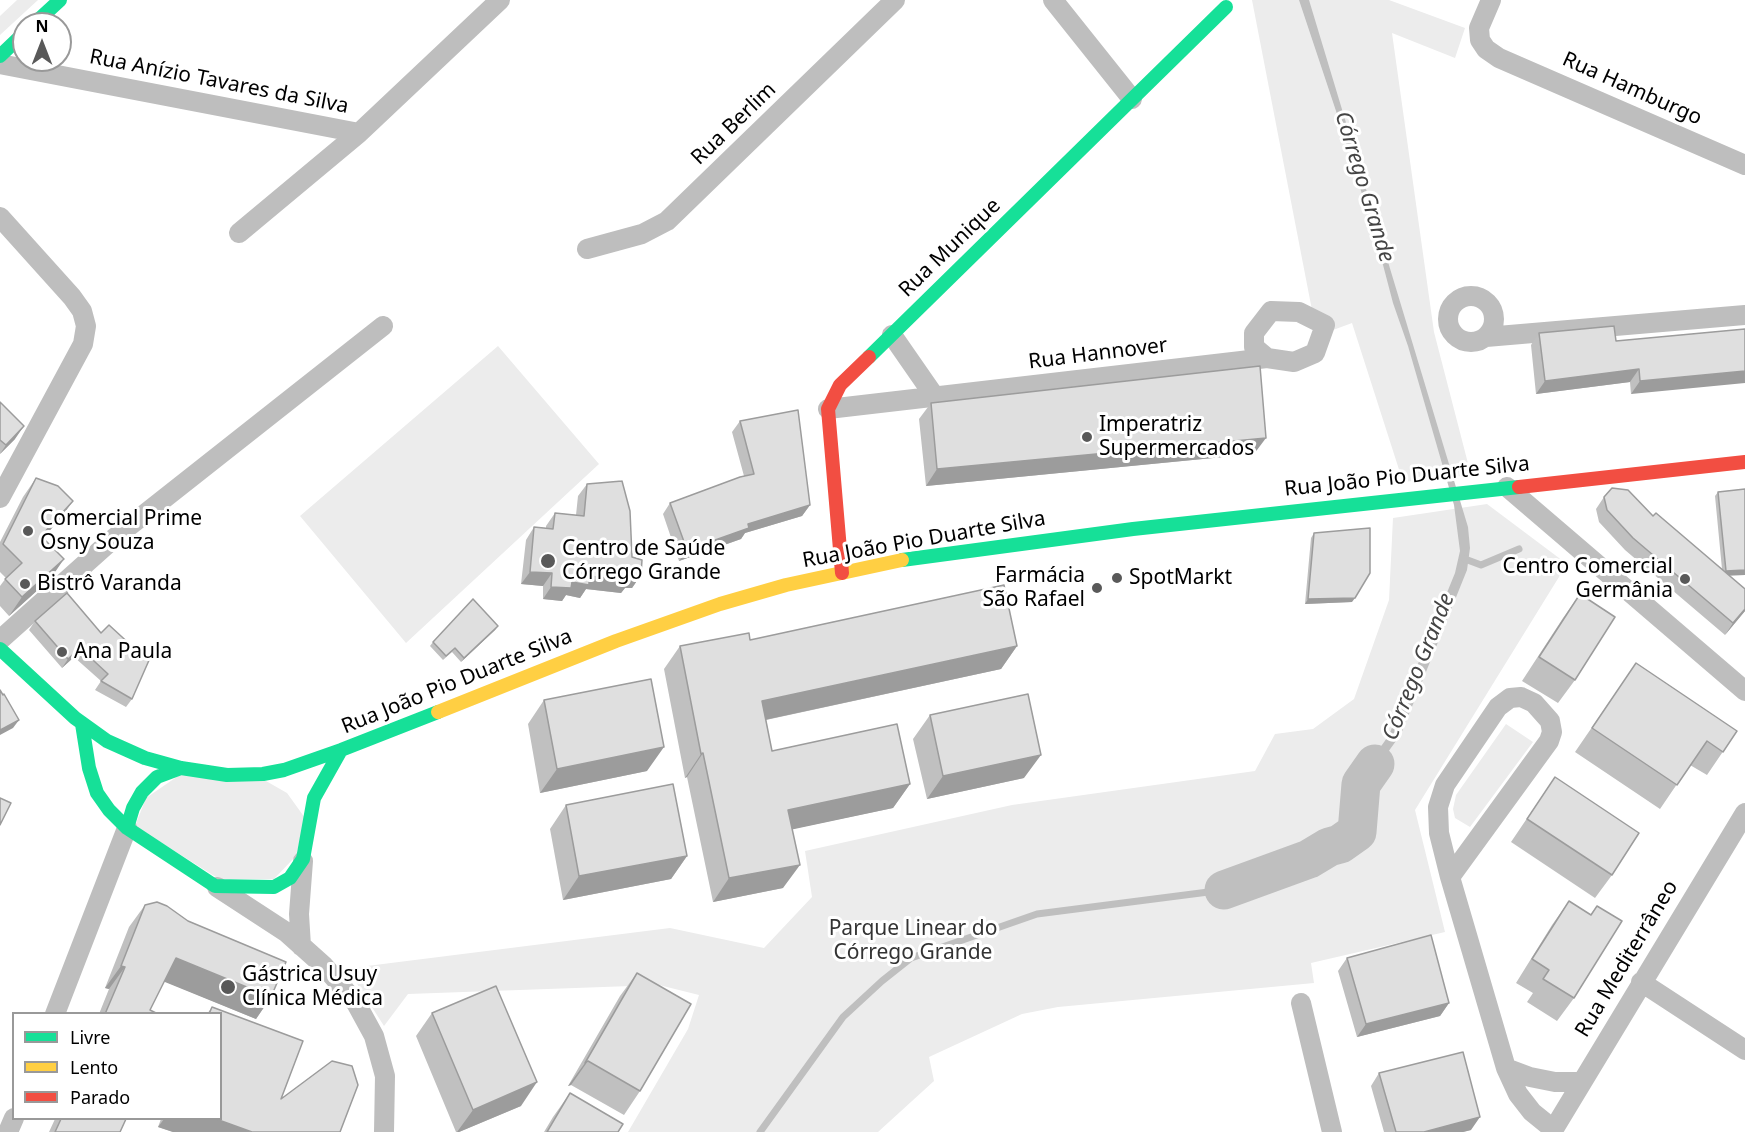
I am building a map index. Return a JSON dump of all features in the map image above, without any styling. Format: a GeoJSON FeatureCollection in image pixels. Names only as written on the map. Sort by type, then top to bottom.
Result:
{"type":"FeatureCollection","features":[{"type":"Feature","properties":{"kind":"main road"},"geometry":{"type":"LineString","coordinates":[[47,12],[60,0]]}},
{"type":"Feature","properties":{"kind":"main road","name":"Rua Munique"},"geometry":{"type":"LineString","coordinates":[[828,409],[840,386],[1226,7]]}},
{"type":"Feature","properties":{"kind":"main road"},"geometry":{"type":"LineString","coordinates":[[0,56],[12,44]]}},
{"type":"Feature","properties":{"kind":"main road"},"geometry":{"type":"LineString","coordinates":[[828,409],[842,573]]}},
{"type":"Feature","properties":{"kind":"main road","name":"Rua João Pio Duarte Silva"},"geometry":{"type":"LineString","coordinates":[[0,649],[82,724],[107,741],[145,758],[181,768],[227,775],[269,773],[341,750],[720,604],[786,585],[908,559],[1052,538],[1745,462]]}},
{"type":"Feature","properties":{"kind":"main road"},"geometry":{"type":"LineString","coordinates":[[82,724],[89,768],[97,793],[109,810],[127,828],[215,886],[274,887],[290,878],[303,859],[314,798],[341,750]]}},
{"type":"Feature","properties":{"kind":"main road"},"geometry":{"type":"LineString","coordinates":[[127,828],[133,808],[142,792],[157,777],[181,768]]}},
{"type":"Feature","properties":{"kind":"main road"},"geometry":{"type":"LineString","coordinates":[[269,773],[289,783]]}},
{"type":"Feature","properties":{"kind":"main road"},"geometry":{"type":"LineString","coordinates":[[302,796],[310,817]]}},
{"type":"Feature","properties":{"kind":"street"},"geometry":{"type":"LineString","coordinates":[[239,233],[359,133],[500,0]]}},
{"type":"Feature","properties":{"kind":"street","name":"Rua Berlim"},"geometry":{"type":"LineString","coordinates":[[587,249],[642,234],[667,221],[895,0]]}},
{"type":"Feature","properties":{"kind":"street"},"geometry":{"type":"LineString","coordinates":[[1053,0],[1132,99]]}},
{"type":"Feature","properties":{"kind":"street","name":"Rua Hamburgo"},"geometry":{"type":"LineString","coordinates":[[1491,0],[1479,28],[1480,40],[1486,49],[1499,58],[1745,165]]}},
{"type":"Feature","properties":{"kind":"street","name":"Rua Anízio Tavares da Silva"},"geometry":{"type":"LineString","coordinates":[[0,64],[359,133]]}},
{"type":"Feature","properties":{"kind":"street"},"geometry":{"type":"LineString","coordinates":[[0,217],[72,297],[82,311],[86,326],[82,344],[0,498]]}},
{"type":"Feature","properties":{"kind":"street"},"geometry":{"type":"LineString","coordinates":[[1486,338],[1745,315]]}},
{"type":"Feature","properties":{"kind":"street"},"geometry":{"type":"LineString","coordinates":[[0,640],[113,539],[384,326]]}},
{"type":"Feature","properties":{"kind":"street"},"geometry":{"type":"LineString","coordinates":[[892,334],[935,397]]}},
{"type":"Feature","properties":{"kind":"street","name":"Rua Hannover"},"geometry":{"type":"LineString","coordinates":[[828,409],[1267,358]]}},
{"type":"Feature","properties":{"kind":"street"},"geometry":{"type":"LineString","coordinates":[[1507,488],[1745,691]]}},
{"type":"Feature","properties":{"kind":"street"},"geometry":{"type":"LineString","coordinates":[[1450,877],[1549,741],[1550,721],[1534,704],[1521,697],[1510,698],[1498,707],[1445,784],[1438,807],[1439,833],[1450,877],[1506,1068],[1518,1094],[1532,1112],[1552,1131]]}},
{"type":"Feature","properties":{"kind":"street","name":"Rua Mediterrâneo"},"geometry":{"type":"LineString","coordinates":[[1552,1131],[1745,813]]}},
{"type":"Feature","properties":{"kind":"street"},"geometry":{"type":"LineString","coordinates":[[56,1012],[127,828]]}},
{"type":"Feature","properties":{"kind":"street"},"geometry":{"type":"LineString","coordinates":[[301,945],[299,914],[303,859]]}},
{"type":"Feature","properties":{"kind":"street"},"geometry":{"type":"LineString","coordinates":[[215,886],[286,932],[324,966],[356,1003],[374,1036],[385,1076],[384,1132]]}},
{"type":"Feature","properties":{"kind":"street"},"geometry":{"type":"LineString","coordinates":[[1641,982],[1745,1050]]}},
{"type":"Feature","properties":{"kind":"street"},"geometry":{"type":"LineString","coordinates":[[1301,1004],[1332,1132]]}},
{"type":"Feature","properties":{"kind":"street"},"geometry":{"type":"LineString","coordinates":[[1506,1068],[1530,1077],[1555,1082],[1581,1082]]}},
{"type":"Feature","properties":{"kind":"green space"},"geometry":{"type":"Polygon","coordinates":[[[17,0],[38,0],[25,12],[12,12],[12,24],[0,35],[0,16],[17,0]]]}},
{"type":"Feature","properties":{"kind":"green space"},"geometry":{"type":"Polygon","coordinates":[[[1252,0],[1389,0],[1465,28],[1455,58],[1392,33],[1434,332],[1471,475],[1403,482],[1352,323],[1317,336],[1252,0]]]}},
{"type":"Feature","properties":{"kind":"green space"},"geometry":{"type":"Polygon","coordinates":[[[498,346],[599,464],[406,643],[300,516],[498,346]]]}},
{"type":"Feature","properties":{"kind":"green space","name":"Parque Linear do Córrego Grande"},"geometry":{"type":"Polygon","coordinates":[[[1487,504],[1567,564],[1415,810],[1445,932],[1311,963],[1314,983],[1058,1007],[1022,1014],[929,1057],[934,1081],[878,1132],[628,1132],[688,1029],[699,995],[659,985],[408,994],[384,1026],[354,979],[359,967],[670,928],[764,948],[812,897],[805,851],[1012,805],[1255,771],[1275,734],[1313,729],[1354,699],[1389,600],[1393,518],[1487,504]]]}},
{"type":"Feature","properties":{"kind":"green space"},"geometry":{"type":"Polygon","coordinates":[[[1506,724],[1533,742],[1470,827],[1455,818],[1453,809],[1456,795],[1506,724]]]}},
{"type":"Feature","properties":{"kind":"green space"},"geometry":{"type":"Polygon","coordinates":[[[181,774],[266,781],[287,793],[305,818],[296,856],[274,879],[219,879],[135,826],[146,798],[181,774]]]}},
{"type":"Feature","properties":{"kind":"water"},"geometry":{"type":"Polygon","coordinates":[[[1299,0],[1309,0],[1468,527],[1470,548],[1467,570],[1401,734],[1365,784],[1352,831],[1326,856],[1225,898],[1224,891],[1329,847],[1347,830],[1356,782],[1389,735],[1455,573],[1460,551],[1454,505],[1408,346],[1337,114],[1299,0]]]}},
{"type":"Feature","properties":{"kind":"building"},"geometry":{"type":"Polygon","coordinates":[[[1614,326],[1616,341],[1745,329],[1745,371],[1640,381],[1639,369],[1545,381],[1539,333],[1614,326]]]}},
{"type":"Feature","properties":{"kind":"building","name":"Imperatriz Supermercados"},"geometry":{"type":"Polygon","coordinates":[[[1260,366],[1266,438],[937,469],[931,403],[1260,366]]]}},
{"type":"Feature","properties":{"kind":"building"},"geometry":{"type":"Polygon","coordinates":[[[0,402],[24,426],[6,445],[0,440],[0,402]]]}},
{"type":"Feature","properties":{"kind":"building"},"geometry":{"type":"Polygon","coordinates":[[[798,410],[810,505],[748,524],[749,528],[687,550],[670,503],[754,474],[740,421],[798,410]]]}},
{"type":"Feature","properties":{"kind":"building"},"geometry":{"type":"Polygon","coordinates":[[[36,478],[58,486],[73,501],[41,536],[64,559],[22,597],[5,579],[22,563],[3,544],[36,478]]]}},
{"type":"Feature","properties":{"kind":"building"},"geometry":{"type":"Polygon","coordinates":[[[622,481],[630,511],[632,557],[642,560],[641,575],[631,575],[630,581],[589,576],[589,585],[572,582],[571,588],[551,587],[552,573],[530,572],[534,527],[553,529],[555,513],[584,516],[587,484],[622,481]]]}},
{"type":"Feature","properties":{"kind":"building"},"geometry":{"type":"Polygon","coordinates":[[[1612,488],[1628,490],[1653,516],[1656,513],[1745,589],[1745,609],[1733,623],[1633,538],[1607,510],[1604,497],[1612,488]]]}},
{"type":"Feature","properties":{"kind":"building"},"geometry":{"type":"Polygon","coordinates":[[[1745,489],[1745,570],[1726,571],[1718,492],[1745,489]]]}},
{"type":"Feature","properties":{"kind":"building"},"geometry":{"type":"Polygon","coordinates":[[[1370,528],[1370,573],[1355,598],[1308,599],[1314,533],[1370,528]]]}},
{"type":"Feature","properties":{"kind":"building"},"geometry":{"type":"Polygon","coordinates":[[[1004,585],[1017,646],[762,701],[772,751],[897,724],[910,784],[788,810],[800,865],[729,878],[680,646],[749,633],[750,640],[1004,585]]]}},
{"type":"Feature","properties":{"kind":"building"},"geometry":{"type":"Polygon","coordinates":[[[67,593],[101,633],[109,625],[134,648],[150,658],[132,699],[101,681],[108,674],[80,648],[68,659],[35,621],[67,593]]]}},
{"type":"Feature","properties":{"kind":"building"},"geometry":{"type":"Polygon","coordinates":[[[1580,594],[1615,617],[1575,680],[1539,657],[1580,594]]]}},
{"type":"Feature","properties":{"kind":"building"},"geometry":{"type":"Polygon","coordinates":[[[473,599],[498,626],[464,658],[455,648],[446,656],[433,642],[473,599]]]}},
{"type":"Feature","properties":{"kind":"building"},"geometry":{"type":"Polygon","coordinates":[[[1636,663],[1737,731],[1723,752],[1707,741],[1677,785],[1592,728],[1636,663]]]}},
{"type":"Feature","properties":{"kind":"building"},"geometry":{"type":"Polygon","coordinates":[[[651,679],[664,747],[557,769],[544,700],[651,679]]]}},
{"type":"Feature","properties":{"kind":"building"},"geometry":{"type":"Polygon","coordinates":[[[0,690],[19,720],[0,730],[0,690]]]}},
{"type":"Feature","properties":{"kind":"building"},"geometry":{"type":"Polygon","coordinates":[[[1028,694],[1041,755],[943,776],[930,715],[1028,694]]]}},
{"type":"Feature","properties":{"kind":"building"},"geometry":{"type":"Polygon","coordinates":[[[1555,777],[1639,833],[1612,875],[1527,819],[1555,777]]]}},
{"type":"Feature","properties":{"kind":"building"},"geometry":{"type":"Polygon","coordinates":[[[673,784],[687,856],[579,876],[566,805],[673,784]]]}},
{"type":"Feature","properties":{"kind":"building"},"geometry":{"type":"Polygon","coordinates":[[[0,798],[11,803],[0,825],[0,798]]]}},
{"type":"Feature","properties":{"kind":"building"},"geometry":{"type":"Polygon","coordinates":[[[1569,901],[1591,915],[1597,906],[1622,921],[1574,998],[1543,979],[1549,970],[1532,959],[1569,901]]]}},
{"type":"Feature","properties":{"kind":"building"},"geometry":{"type":"Polygon","coordinates":[[[157,902],[167,906],[188,921],[286,962],[271,997],[176,958],[150,1010],[154,1012],[106,1012],[125,967],[121,966],[145,905],[157,902]]]}},
{"type":"Feature","properties":{"kind":"building"},"geometry":{"type":"Polygon","coordinates":[[[1431,935],[1449,1003],[1366,1024],[1347,958],[1431,935]]]}},
{"type":"Feature","properties":{"kind":"building"},"geometry":{"type":"Polygon","coordinates":[[[637,973],[691,1004],[640,1091],[588,1061],[585,1063],[637,973]]]}},
{"type":"Feature","properties":{"kind":"building"},"geometry":{"type":"Polygon","coordinates":[[[496,986],[537,1082],[473,1110],[432,1013],[496,986]]]}},
{"type":"Feature","properties":{"kind":"building"},"geometry":{"type":"Polygon","coordinates":[[[212,1007],[303,1041],[281,1099],[332,1061],[352,1066],[358,1085],[340,1132],[252,1132],[219,1120],[222,1120],[222,1012],[210,1012],[212,1007]]]}},
{"type":"Feature","properties":{"kind":"building"},"geometry":{"type":"Polygon","coordinates":[[[1463,1052],[1480,1117],[1424,1132],[1396,1132],[1379,1073],[1463,1052]]]}},
{"type":"Feature","properties":{"kind":"building"},"geometry":{"type":"Polygon","coordinates":[[[570,1093],[623,1124],[618,1132],[547,1132],[570,1093]]]}},
{"type":"Feature","properties":{"kind":"building"},"geometry":{"type":"Polygon","coordinates":[[[61,1120],[126,1120],[120,1132],[55,1132],[61,1120]]]}},
{"type":"Feature","properties":{"kind":"waterway"},"geometry":{"type":"LineString","coordinates":[[1465,559],[1481,565],[1519,549]]}},
{"type":"Feature","properties":{"kind":"waterway","name":"Córrego Grande"},"geometry":{"type":"LineString","coordinates":[[1224,890],[1309,859],[1329,847],[1340,844],[1357,832],[1361,784],[1375,764]]}},
{"type":"Feature","properties":{"kind":"waterway","name":"Córrego Grande"},"geometry":{"type":"LineString","coordinates":[[760,1132],[843,1017],[911,958],[1037,914],[1224,890]]}},
{"type":"Feature","properties":{"kind":"traffic: fast"},"geometry":{"type":"LineString","coordinates":[[47,12],[60,0]]}},
{"type":"Feature","properties":{"kind":"traffic: fast"},"geometry":{"type":"LineString","coordinates":[[869,357],[1226,7]]}},
{"type":"Feature","properties":{"kind":"traffic: fast"},"geometry":{"type":"LineString","coordinates":[[0,56],[12,44]]}},
{"type":"Feature","properties":{"kind":"traffic: fast"},"geometry":{"type":"LineString","coordinates":[[902,560],[1133,529],[1519,487]]}},
{"type":"Feature","properties":{"kind":"traffic: fast"},"geometry":{"type":"LineString","coordinates":[[0,649],[75,718],[107,741],[145,758],[181,768],[227,775],[263,774],[284,770],[438,712]]}},
{"type":"Feature","properties":{"kind":"traffic: fast"},"geometry":{"type":"LineString","coordinates":[[82,724],[89,768],[97,793],[109,810],[127,828],[215,886],[274,887],[290,878],[303,859],[314,798],[341,750]]}},
{"type":"Feature","properties":{"kind":"traffic: fast"},"geometry":{"type":"LineString","coordinates":[[127,828],[133,808],[142,792],[157,777],[181,768]]}},
{"type":"Feature","properties":{"kind":"traffic: slow"},"geometry":{"type":"LineString","coordinates":[[438,712],[616,641],[720,604],[786,585],[902,560]]}},
{"type":"Feature","properties":{"kind":"traffic: jam"},"geometry":{"type":"LineString","coordinates":[[842,573],[828,409],[840,385],[869,357]]}},
{"type":"Feature","properties":{"kind":"traffic: jam"},"geometry":{"type":"LineString","coordinates":[[1519,487],[1745,462]]}},
{"type":"Feature","properties":{"kind":"place","name":"Imperatriz Supermercados"},"geometry":{"type":"Point","coordinates":[1087,437]}},
{"type":"Feature","properties":{"kind":"place","name":"Comercial Prime Osny Souza"},"geometry":{"type":"Point","coordinates":[28,531]}},
{"type":"Feature","properties":{"kind":"place","name":"Centro de Saúde Córrego Grande"},"geometry":{"type":"Point","coordinates":[548,561]}},
{"type":"Feature","properties":{"kind":"place","name":"SpotMarkt"},"geometry":{"type":"Point","coordinates":[1117,578]}},
{"type":"Feature","properties":{"kind":"place","name":"Centro Comercial Germânia"},"geometry":{"type":"Point","coordinates":[1685,579]}},
{"type":"Feature","properties":{"kind":"place","name":"Bistrô Varanda"},"geometry":{"type":"Point","coordinates":[25,584]}},
{"type":"Feature","properties":{"kind":"place","name":"Farmácia São Rafael"},"geometry":{"type":"Point","coordinates":[1097,588]}},
{"type":"Feature","properties":{"kind":"place","name":"Ana Paula"},"geometry":{"type":"Point","coordinates":[62,652]}},
{"type":"Feature","properties":{"kind":"place","name":"Gástrica Usuy Clínica Médica"},"geometry":{"type":"Point","coordinates":[228,987]}}]}
